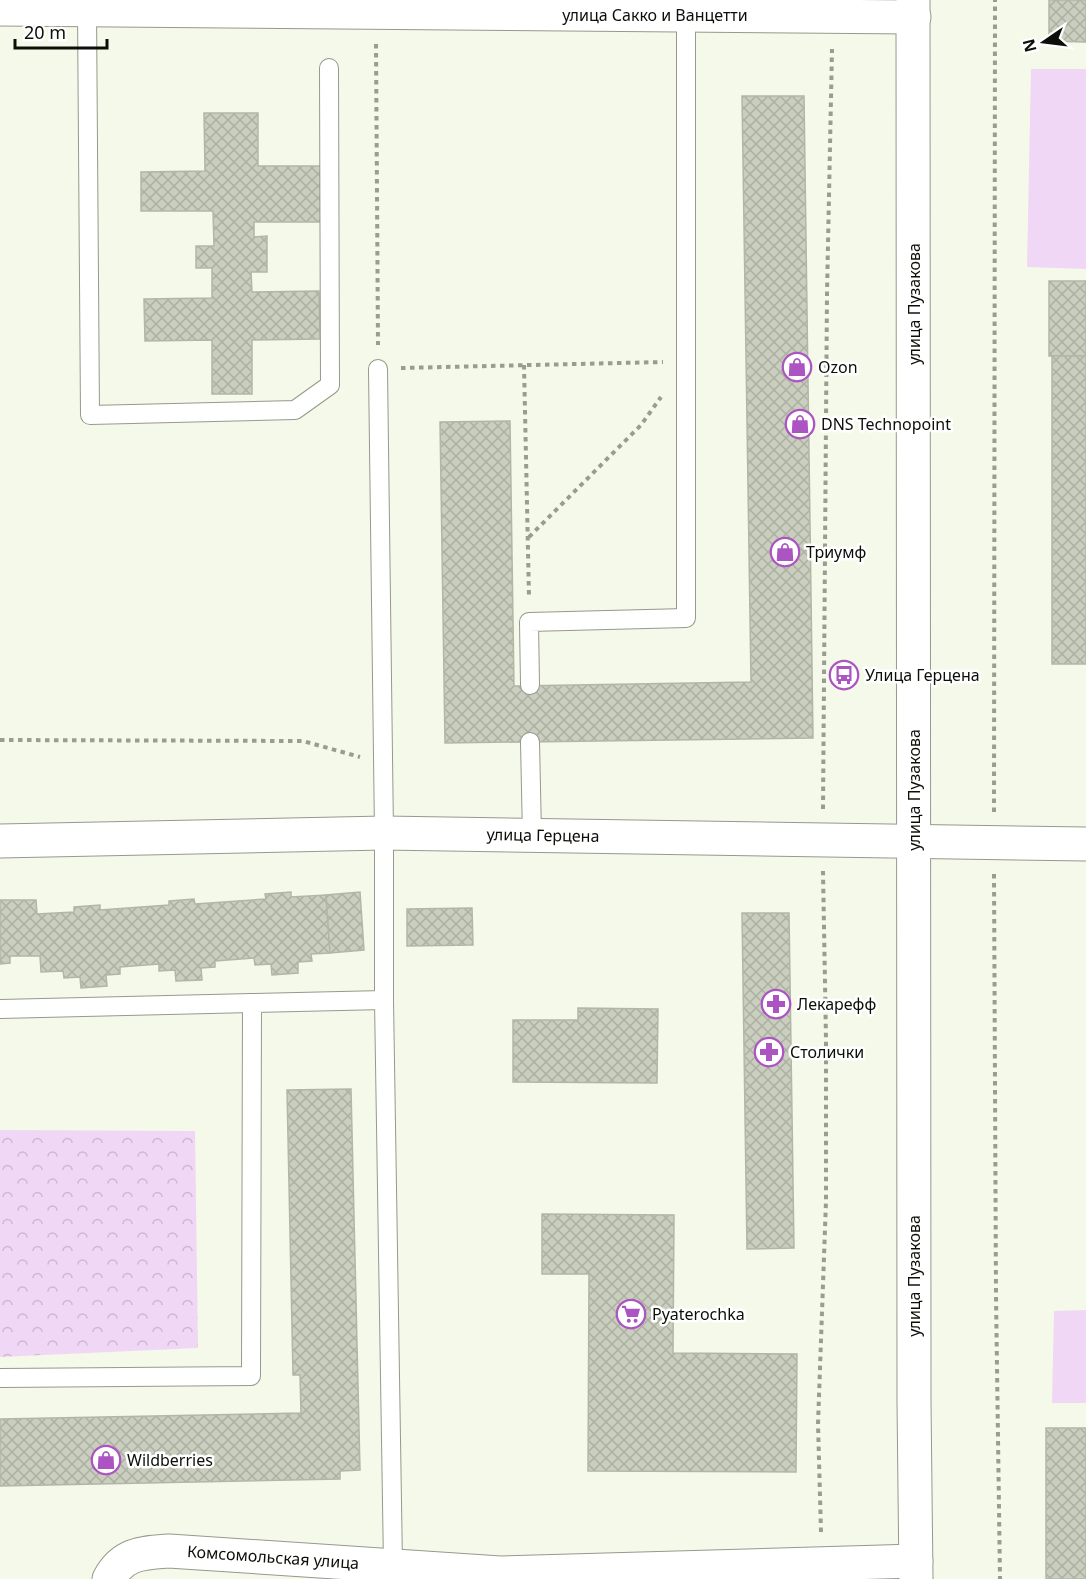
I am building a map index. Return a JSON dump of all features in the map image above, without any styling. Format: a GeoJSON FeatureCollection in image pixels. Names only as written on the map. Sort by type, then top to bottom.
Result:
{"type":"FeatureCollection","features":[{"type":"Feature","properties":{"kind":"street","name":"улица Сакко и Ванцетти"},"geometry":{"type":"LineString","coordinates":[[0,9],[105,7],[375,13],[409,7],[686,8],[832,17],[913,9]]}},
{"type":"Feature","properties":{"kind":"street","name":"улица Пузакова"},"geometry":{"type":"LineString","coordinates":[[913,9],[916,1570]]}},
{"type":"Feature","properties":{"kind":"street","name":"улица Герцена"},"geometry":{"type":"LineString","coordinates":[[0,841],[384,833],[1086,844]]}},
{"type":"Feature","properties":{"kind":"street","name":"Комсомольская улица"},"geometry":{"type":"LineString","coordinates":[[109,1579],[115,1568],[138,1553],[169,1551],[350,1571],[393,1565],[500,1573],[823,1564],[916,1570]]}},
{"type":"Feature","properties":{"kind":"lane"},"geometry":{"type":"LineString","coordinates":[[105,7],[90,415],[296,411],[330,385],[328,68]]}},
{"type":"Feature","properties":{"kind":"lane"},"geometry":{"type":"LineString","coordinates":[[530,685],[529,622],[686,618],[686,8]]}},
{"type":"Feature","properties":{"kind":"lane"},"geometry":{"type":"LineString","coordinates":[[378,369],[384,1000],[393,1565]]}},
{"type":"Feature","properties":{"kind":"lane"},"geometry":{"type":"LineString","coordinates":[[530,742],[532,835]]}},
{"type":"Feature","properties":{"kind":"lane"},"geometry":{"type":"LineString","coordinates":[[0,1009],[384,1000]]}},
{"type":"Feature","properties":{"kind":"lane"},"geometry":{"type":"LineString","coordinates":[[0,1378],[251,1376],[252,1003]]}},
{"type":"Feature","properties":{"kind":"path"},"geometry":{"type":"LineString","coordinates":[[994,0],[994,842],[1000,1579]]}},
{"type":"Feature","properties":{"kind":"path"},"geometry":{"type":"LineString","coordinates":[[375,13],[378,369],[686,361]]}},
{"type":"Feature","properties":{"kind":"path"},"geometry":{"type":"LineString","coordinates":[[823,1564],[818,1424],[826,1201],[822,839],[826,294],[832,17]]}},
{"type":"Feature","properties":{"kind":"path"},"geometry":{"type":"LineString","coordinates":[[528,537],[641,425],[686,361]]}},
{"type":"Feature","properties":{"kind":"path"},"geometry":{"type":"LineString","coordinates":[[524,365],[529,622]]}},
{"type":"Feature","properties":{"kind":"path"},"geometry":{"type":"LineString","coordinates":[[0,740],[303,741],[383,763]]}},
{"type":"Feature","properties":{"kind":"green space"},"geometry":{"type":"Polygon","coordinates":[[[1031,69],[1086,69],[1086,269],[1027,267],[1031,69]]]}},
{"type":"Feature","properties":{"kind":"green space"},"geometry":{"type":"Polygon","coordinates":[[[0,1130],[195,1131],[198,1348],[0,1357],[0,1130]]]}},
{"type":"Feature","properties":{"kind":"green space"},"geometry":{"type":"Polygon","coordinates":[[[1086,1310],[1086,1403],[1052,1403],[1054,1311],[1086,1310]]]}},
{"type":"Feature","properties":{"kind":"building"},"geometry":{"type":"Polygon","coordinates":[[[1049,0],[1086,0],[1086,42],[1049,41],[1049,0]]]}},
{"type":"Feature","properties":{"kind":"building"},"geometry":{"type":"Polygon","coordinates":[[[742,96],[804,96],[813,738],[445,743],[440,422],[510,421],[514,686],[751,682],[742,96]]]}},
{"type":"Feature","properties":{"kind":"building"},"geometry":{"type":"Polygon","coordinates":[[[204,113],[258,113],[258,166],[324,166],[325,222],[254,222],[254,237],[267,236],[267,272],[251,272],[252,292],[319,291],[320,339],[252,340],[252,394],[212,394],[212,340],[145,341],[144,299],[212,298],[212,268],[196,268],[196,246],[214,246],[213,211],[141,211],[141,172],[205,171],[204,113]]]}},
{"type":"Feature","properties":{"kind":"building"},"geometry":{"type":"Polygon","coordinates":[[[1049,281],[1086,281],[1086,356],[1049,356],[1049,281]]]}},
{"type":"Feature","properties":{"kind":"building"},"geometry":{"type":"Polygon","coordinates":[[[1052,356],[1086,356],[1086,664],[1052,664],[1052,356]]]}},
{"type":"Feature","properties":{"kind":"building"},"geometry":{"type":"Polygon","coordinates":[[[291,892],[291,897],[326,895],[330,953],[311,954],[312,961],[298,962],[298,973],[272,975],[271,964],[255,965],[254,958],[215,961],[215,967],[201,968],[202,980],[176,981],[175,970],[159,971],[159,964],[120,967],[120,974],[106,975],[107,986],[81,988],[80,977],[64,978],[63,971],[41,972],[40,956],[10,956],[10,963],[0,964],[0,900],[36,900],[37,914],[74,912],[74,907],[100,905],[100,910],[169,905],[169,901],[194,899],[195,904],[266,899],[265,894],[291,892]]]}},
{"type":"Feature","properties":{"kind":"building"},"geometry":{"type":"Polygon","coordinates":[[[360,892],[364,950],[330,953],[326,895],[360,892]]]}},
{"type":"Feature","properties":{"kind":"building"},"geometry":{"type":"Polygon","coordinates":[[[472,908],[473,945],[407,946],[407,909],[472,908]]]}},
{"type":"Feature","properties":{"kind":"building"},"geometry":{"type":"Polygon","coordinates":[[[742,913],[789,913],[794,1248],[747,1249],[742,913]]]}},
{"type":"Feature","properties":{"kind":"building"},"geometry":{"type":"Polygon","coordinates":[[[578,1008],[658,1009],[657,1083],[513,1082],[513,1020],[578,1020],[578,1008]]]}},
{"type":"Feature","properties":{"kind":"building"},"geometry":{"type":"Polygon","coordinates":[[[351,1089],[360,1470],[340,1471],[340,1479],[0,1486],[0,1419],[301,1413],[300,1375],[293,1375],[287,1090],[351,1089]]]}},
{"type":"Feature","properties":{"kind":"building","name":"Pyaterochka"},"geometry":{"type":"Polygon","coordinates":[[[542,1214],[674,1215],[673,1353],[797,1354],[796,1472],[588,1471],[589,1274],[542,1274],[542,1214]]]}},
{"type":"Feature","properties":{"kind":"building"},"geometry":{"type":"Polygon","coordinates":[[[1046,1428],[1086,1428],[1086,1579],[1046,1579],[1046,1428]]]}},
{"type":"Feature","properties":{"kind":"place","name":"Ozon"},"geometry":{"type":"Point","coordinates":[797,367]}},
{"type":"Feature","properties":{"kind":"place","name":"DNS Technopoint"},"geometry":{"type":"Point","coordinates":[800,424]}},
{"type":"Feature","properties":{"kind":"place","name":"Триумф"},"geometry":{"type":"Point","coordinates":[785,552]}},
{"type":"Feature","properties":{"kind":"place","name":"Улица Герцена"},"geometry":{"type":"Point","coordinates":[844,675]}},
{"type":"Feature","properties":{"kind":"place","name":"Лекарефф"},"geometry":{"type":"Point","coordinates":[776,1004]}},
{"type":"Feature","properties":{"kind":"place","name":"Столички"},"geometry":{"type":"Point","coordinates":[769,1052]}},
{"type":"Feature","properties":{"kind":"place","name":"Pyaterochka"},"geometry":{"type":"Point","coordinates":[631,1314]}},
{"type":"Feature","properties":{"kind":"place","name":"Wildberries"},"geometry":{"type":"Point","coordinates":[106,1460]}}]}
